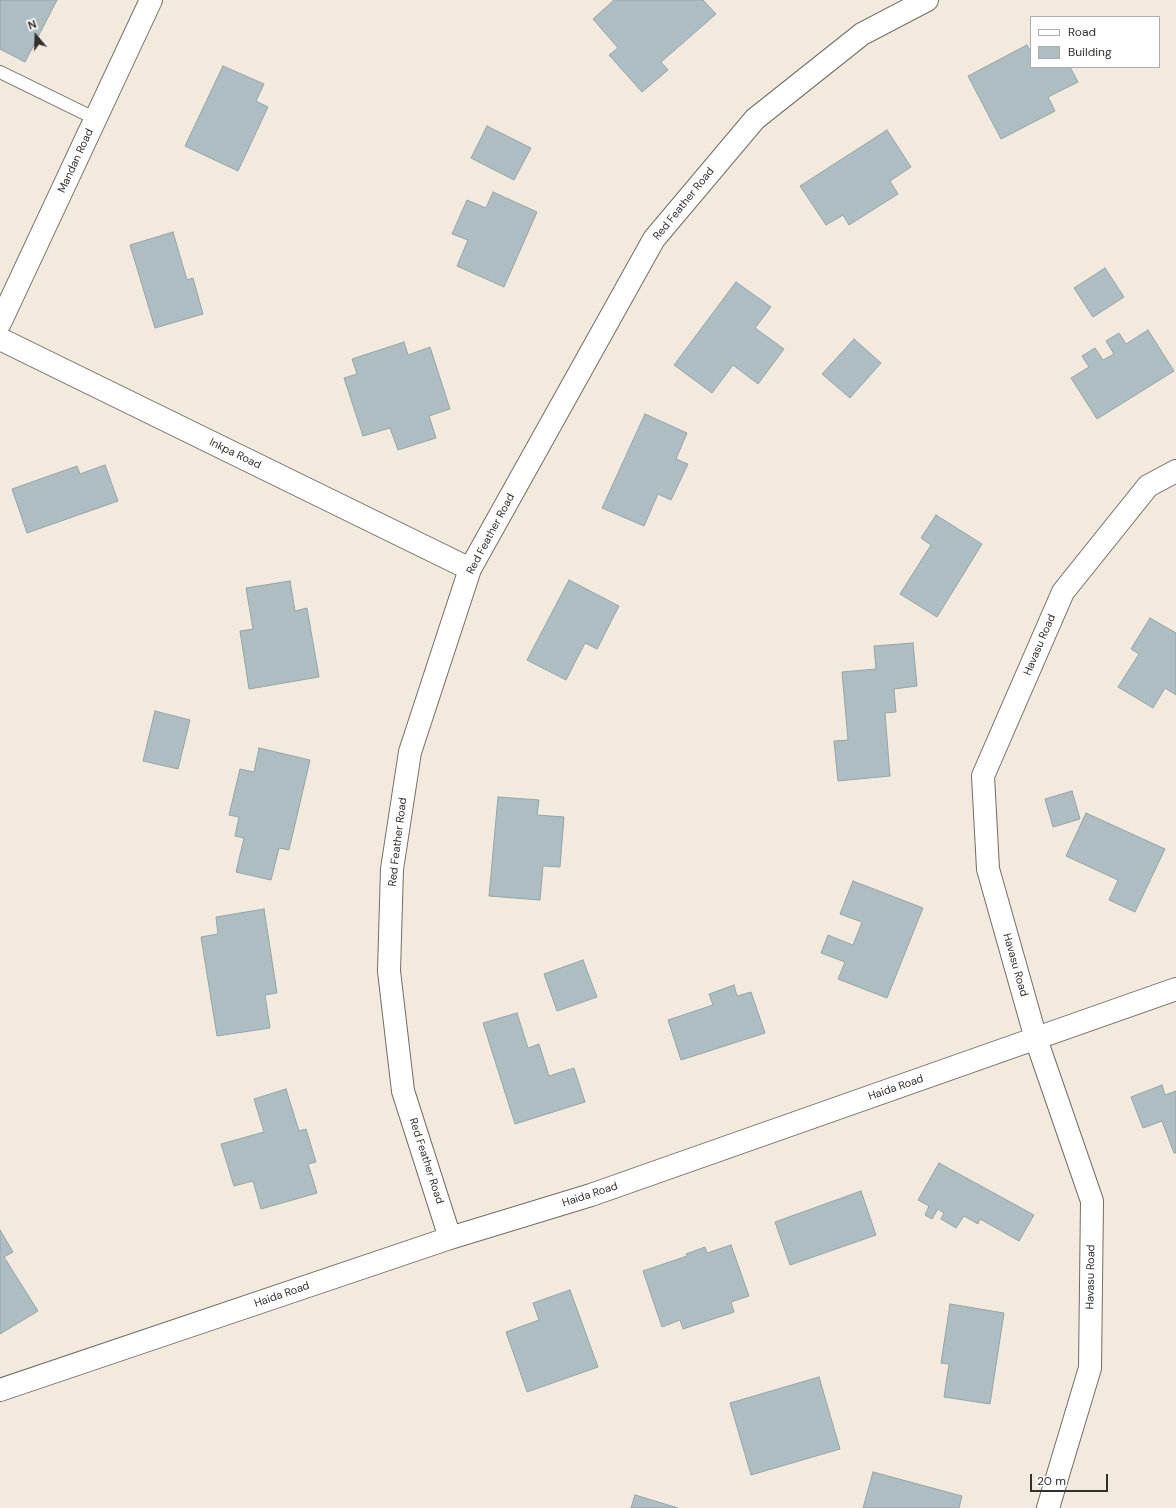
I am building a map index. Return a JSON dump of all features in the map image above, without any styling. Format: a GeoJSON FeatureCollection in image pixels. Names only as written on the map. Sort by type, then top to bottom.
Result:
{"type":"FeatureCollection","features":[{"type":"Feature","properties":{"kind":"street","name":"Mandan Road"},"geometry":{"type":"LineString","coordinates":[[0,323],[151,0]]}},
{"type":"Feature","properties":{"kind":"street","name":"Red Feather Road"},"geometry":{"type":"LineString","coordinates":[[450,1238],[403,1091],[389,972],[392,869],[410,752],[470,568],[654,239],[755,119],[862,34],[927,0]]}},
{"type":"Feature","properties":{"kind":"street","name":"Inkpa Road"},"geometry":{"type":"LineString","coordinates":[[0,339],[470,568]]}},
{"type":"Feature","properties":{"kind":"street","name":"Havasu Road"},"geometry":{"type":"LineString","coordinates":[[1048,1508],[1090,1368],[1092,1202],[1036,1039],[988,869],[983,776],[1063,592],[1148,486],[1176,472]]}},
{"type":"Feature","properties":{"kind":"street","name":"Haida Road"},"geometry":{"type":"LineString","coordinates":[[0,1390],[450,1238],[591,1195],[1176,989]]}},
{"type":"Feature","properties":{"kind":"lane"},"geometry":{"type":"LineString","coordinates":[[0,72],[96,119]]}},
{"type":"Feature","properties":{"kind":"building"},"geometry":{"type":"Polygon","coordinates":[[[0,0],[57,0],[25,62],[0,49],[0,0]]]}},
{"type":"Feature","properties":{"kind":"building"},"geometry":{"type":"Polygon","coordinates":[[[614,0],[703,0],[716,14],[661,62],[668,70],[642,92],[609,55],[618,48],[593,19],[614,0]]]}},
{"type":"Feature","properties":{"kind":"building"},"geometry":{"type":"Polygon","coordinates":[[[1027,45],[1030,50],[1030,68],[1071,68],[1078,82],[1048,97],[1055,111],[1001,139],[968,76],[1027,45]]]}},
{"type":"Feature","properties":{"kind":"building"},"geometry":{"type":"Polygon","coordinates":[[[223,66],[264,84],[256,101],[268,107],[238,171],[185,146],[223,66]]]}},
{"type":"Feature","properties":{"kind":"building"},"geometry":{"type":"Polygon","coordinates":[[[487,126],[531,148],[514,180],[471,158],[487,126]]]}},
{"type":"Feature","properties":{"kind":"building"},"geometry":{"type":"Polygon","coordinates":[[[887,130],[911,167],[890,181],[898,194],[849,225],[843,215],[826,225],[800,186],[887,130]]]}},
{"type":"Feature","properties":{"kind":"building"},"geometry":{"type":"Polygon","coordinates":[[[493,192],[537,212],[504,287],[457,266],[468,240],[452,234],[467,200],[486,208],[493,192]]]}},
{"type":"Feature","properties":{"kind":"building"},"geometry":{"type":"Polygon","coordinates":[[[173,232],[187,280],[193,278],[203,314],[155,328],[130,245],[173,232]]]}},
{"type":"Feature","properties":{"kind":"building"},"geometry":{"type":"Polygon","coordinates":[[[1105,268],[1124,297],[1093,317],[1074,288],[1105,268]]]}},
{"type":"Feature","properties":{"kind":"building"},"geometry":{"type":"Polygon","coordinates":[[[736,282],[771,307],[755,328],[784,349],[758,384],[733,365],[712,393],[674,365],[736,282]]]}},
{"type":"Feature","properties":{"kind":"building"},"geometry":{"type":"Polygon","coordinates":[[[1148,330],[1174,371],[1097,419],[1071,378],[1089,367],[1082,356],[1095,348],[1103,360],[1114,354],[1106,341],[1119,333],[1126,344],[1148,330]]]}},
{"type":"Feature","properties":{"kind":"building"},"geometry":{"type":"Polygon","coordinates":[[[854,339],[881,363],[850,398],[822,374],[854,339]]]}},
{"type":"Feature","properties":{"kind":"building"},"geometry":{"type":"Polygon","coordinates":[[[404,342],[408,355],[430,347],[450,409],[429,416],[436,438],[398,450],[390,428],[363,436],[344,378],[357,374],[352,359],[404,342]]]}},
{"type":"Feature","properties":{"kind":"building"},"geometry":{"type":"Polygon","coordinates":[[[645,414],[687,433],[676,459],[688,464],[671,500],[658,494],[644,526],[602,508],[645,414]]]}},
{"type":"Feature","properties":{"kind":"building"},"geometry":{"type":"Polygon","coordinates":[[[105,465],[118,501],[27,533],[12,489],[77,466],[80,474],[105,465]]]}},
{"type":"Feature","properties":{"kind":"building"},"geometry":{"type":"Polygon","coordinates":[[[936,515],[982,544],[937,617],[900,594],[931,545],[921,538],[936,515]]]}},
{"type":"Feature","properties":{"kind":"building"},"geometry":{"type":"Polygon","coordinates":[[[569,580],[619,606],[597,649],[585,643],[566,680],[527,660],[569,580]]]}},
{"type":"Feature","properties":{"kind":"building"},"geometry":{"type":"Polygon","coordinates":[[[290,581],[295,611],[307,608],[319,677],[249,689],[240,631],[253,629],[246,588],[290,581]]]}},
{"type":"Feature","properties":{"kind":"building"},"geometry":{"type":"Polygon","coordinates":[[[1150,618],[1176,633],[1176,695],[1165,688],[1153,708],[1118,687],[1139,654],[1131,649],[1150,618]]]}},
{"type":"Feature","properties":{"kind":"building"},"geometry":{"type":"Polygon","coordinates":[[[913,643],[917,686],[894,689],[896,712],[885,713],[890,776],[838,781],[834,741],[848,740],[842,672],[876,669],[874,646],[913,643]]]}},
{"type":"Feature","properties":{"kind":"building"},"geometry":{"type":"Polygon","coordinates":[[[155,711],[190,720],[178,769],[143,761],[155,711]]]}},
{"type":"Feature","properties":{"kind":"building"},"geometry":{"type":"Polygon","coordinates":[[[259,748],[310,760],[289,850],[279,848],[271,880],[236,872],[244,838],[235,836],[239,817],[229,815],[240,769],[254,772],[259,748]]]}},
{"type":"Feature","properties":{"kind":"building"},"geometry":{"type":"Polygon","coordinates":[[[1072,791],[1080,819],[1053,827],[1045,799],[1072,791]]]}},
{"type":"Feature","properties":{"kind":"building"},"geometry":{"type":"Polygon","coordinates":[[[498,797],[539,800],[537,815],[564,817],[560,867],[543,866],[540,900],[489,896],[498,797]]]}},
{"type":"Feature","properties":{"kind":"building"},"geometry":{"type":"Polygon","coordinates":[[[1086,813],[1165,849],[1135,912],[1109,900],[1118,880],[1066,856],[1086,813]]]}},
{"type":"Feature","properties":{"kind":"building"},"geometry":{"type":"Polygon","coordinates":[[[853,881],[923,908],[887,998],[838,979],[845,962],[821,953],[828,935],[853,945],[862,922],[840,914],[853,881]]]}},
{"type":"Feature","properties":{"kind":"building"},"geometry":{"type":"Polygon","coordinates":[[[264,909],[277,993],[265,995],[270,1028],[217,1036],[201,937],[218,934],[216,917],[264,909]]]}},
{"type":"Feature","properties":{"kind":"building"},"geometry":{"type":"Polygon","coordinates":[[[583,960],[597,997],[557,1011],[544,974],[583,960]]]}},
{"type":"Feature","properties":{"kind":"building"},"geometry":{"type":"Polygon","coordinates":[[[734,985],[737,996],[751,992],[765,1033],[681,1060],[668,1020],[713,1005],[709,994],[734,985]]]}},
{"type":"Feature","properties":{"kind":"building"},"geometry":{"type":"Polygon","coordinates":[[[517,1013],[528,1048],[539,1044],[549,1076],[574,1068],[585,1102],[515,1124],[483,1023],[517,1013]]]}},
{"type":"Feature","properties":{"kind":"building"},"geometry":{"type":"Polygon","coordinates":[[[1162,1085],[1165,1095],[1176,1091],[1176,1153],[1174,1153],[1162,1121],[1143,1128],[1131,1097],[1162,1085]]]}},
{"type":"Feature","properties":{"kind":"building"},"geometry":{"type":"Polygon","coordinates":[[[286,1089],[299,1131],[306,1129],[316,1162],[308,1164],[317,1193],[261,1209],[253,1181],[234,1186],[221,1144],[264,1132],[254,1099],[286,1089]]]}},
{"type":"Feature","properties":{"kind":"building"},"geometry":{"type":"Polygon","coordinates":[[[939,1163],[1034,1215],[1019,1241],[980,1219],[978,1224],[964,1216],[956,1228],[941,1219],[944,1213],[938,1209],[932,1219],[925,1215],[929,1206],[918,1200],[939,1163]]]}},
{"type":"Feature","properties":{"kind":"building"},"geometry":{"type":"Polygon","coordinates":[[[861,1191],[876,1235],[790,1265],[775,1222],[861,1191]]]}},
{"type":"Feature","properties":{"kind":"building"},"geometry":{"type":"Polygon","coordinates":[[[0,1230],[13,1252],[4,1257],[38,1311],[0,1334],[0,1230]]]}},
{"type":"Feature","properties":{"kind":"building"},"geometry":{"type":"Polygon","coordinates":[[[731,1245],[749,1296],[731,1302],[734,1312],[683,1329],[680,1320],[662,1327],[643,1271],[687,1256],[686,1254],[705,1247],[707,1253],[731,1245]]]}},
{"type":"Feature","properties":{"kind":"building"},"geometry":{"type":"Polygon","coordinates":[[[570,1290],[598,1367],[527,1392],[506,1332],[539,1320],[533,1303],[570,1290]]]}},
{"type":"Feature","properties":{"kind":"building"},"geometry":{"type":"Polygon","coordinates":[[[950,1304],[1004,1313],[990,1404],[944,1397],[949,1364],[941,1363],[950,1304]]]}},
{"type":"Feature","properties":{"kind":"building"},"geometry":{"type":"Polygon","coordinates":[[[819,1377],[840,1449],[751,1475],[730,1403],[819,1377]]]}},
{"type":"Feature","properties":{"kind":"building"},"geometry":{"type":"Polygon","coordinates":[[[873,1472],[962,1496],[959,1508],[863,1508],[873,1472]]]}},
{"type":"Feature","properties":{"kind":"building"},"geometry":{"type":"Polygon","coordinates":[[[635,1495],[678,1508],[631,1508],[635,1495]]]}}]}
